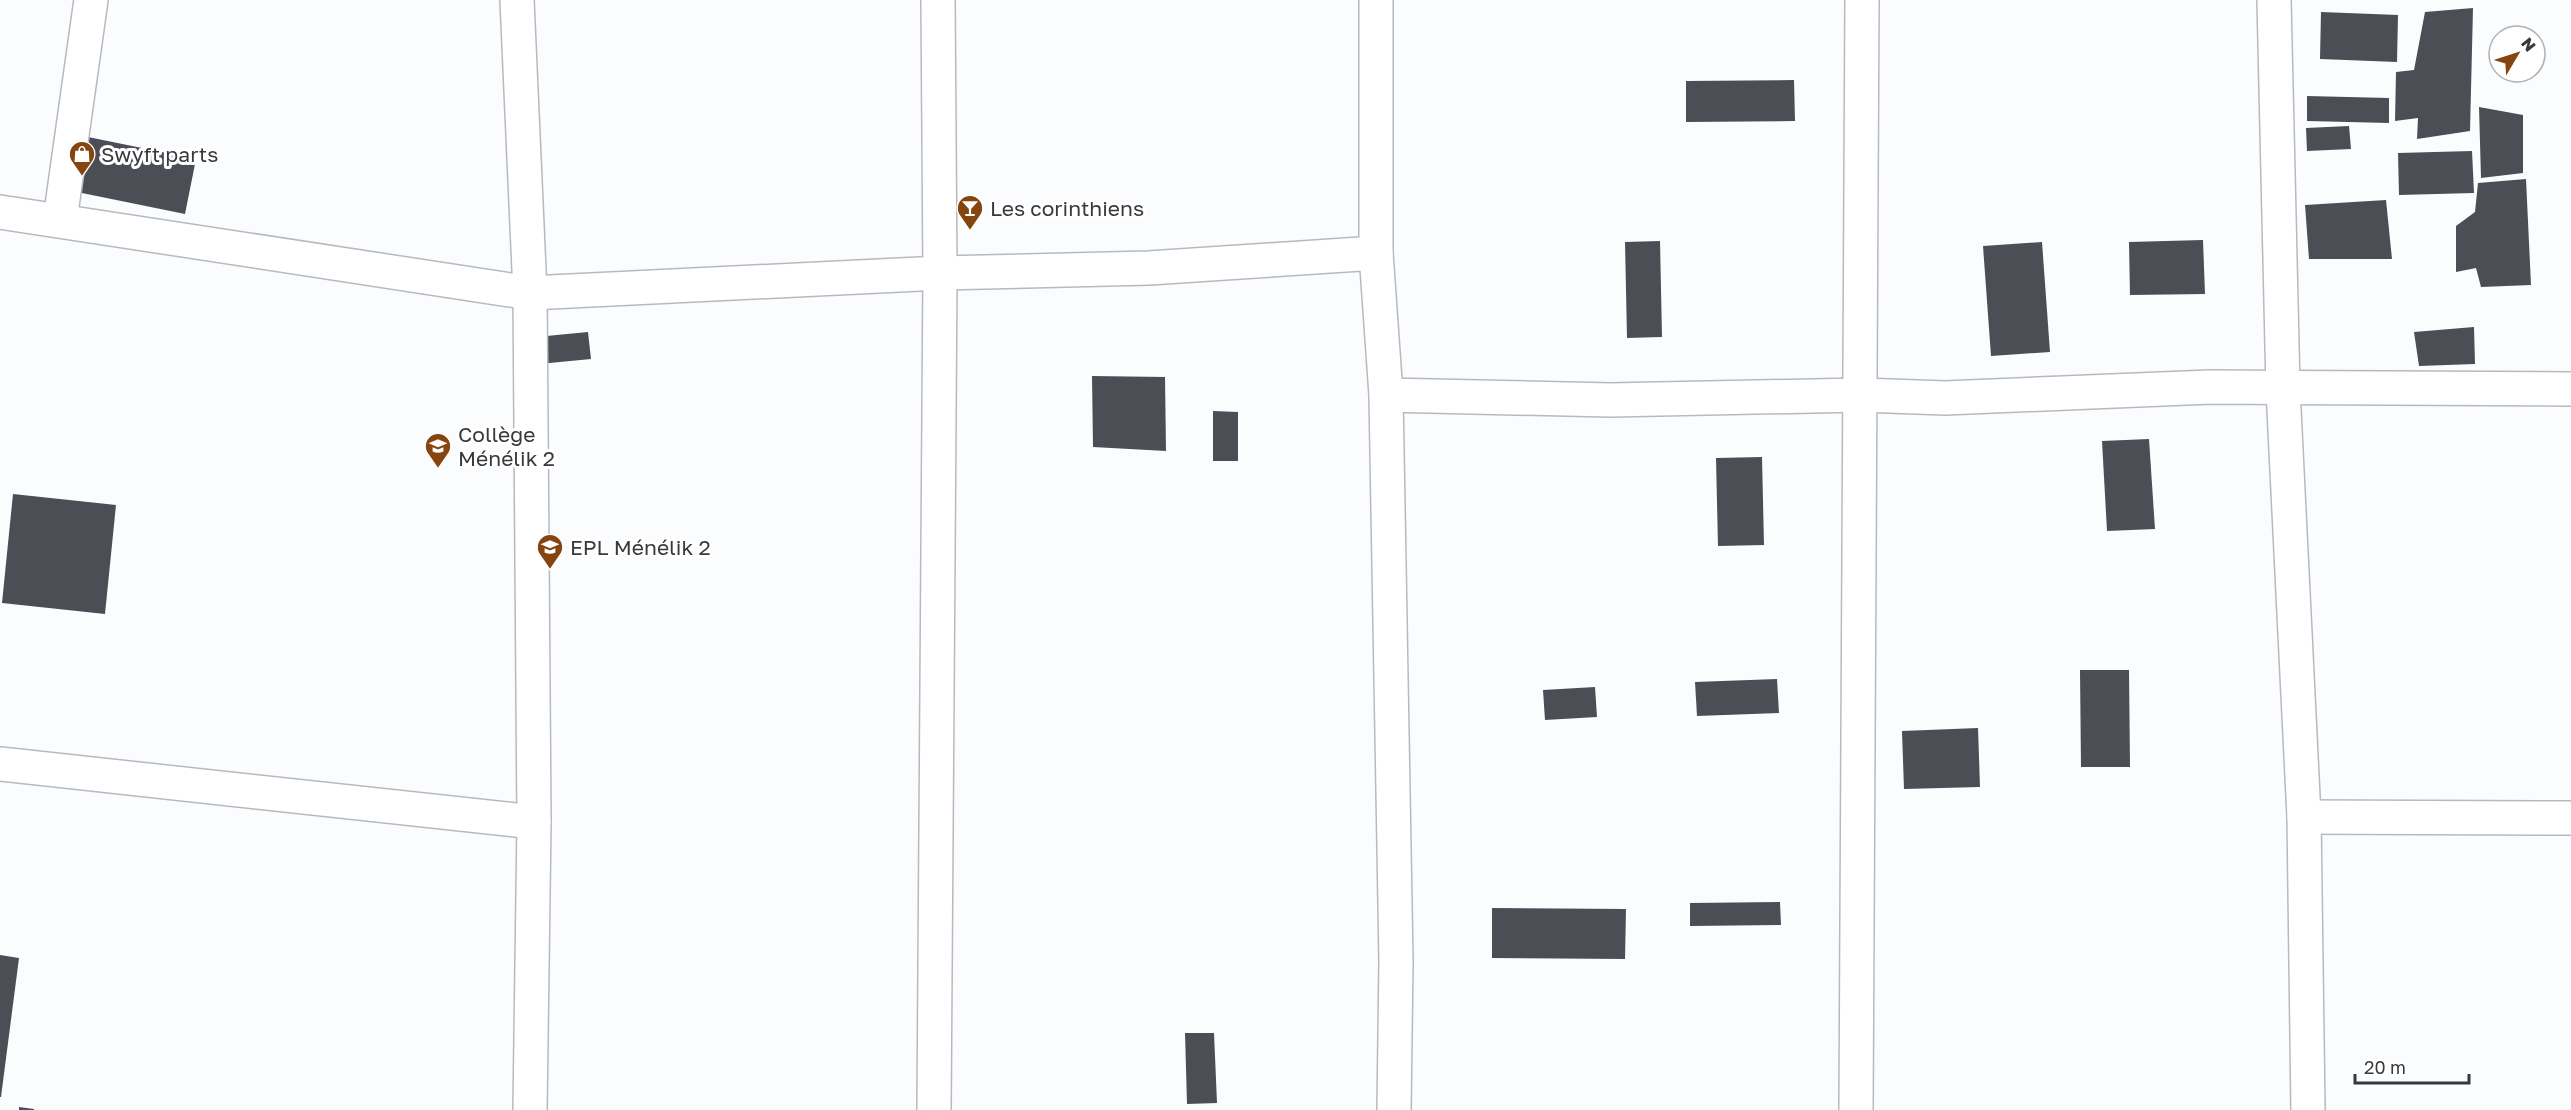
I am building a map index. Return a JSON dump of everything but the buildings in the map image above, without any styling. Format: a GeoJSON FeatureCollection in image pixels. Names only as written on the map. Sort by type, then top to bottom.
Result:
{"type":"FeatureCollection","features":[{"type":"Feature","properties":{"kind":"street"},"geometry":{"type":"LineString","coordinates":[[60,220],[91,0]]}},
{"type":"Feature","properties":{"kind":"street"},"geometry":{"type":"LineString","coordinates":[[517,0],[530,293],[534,822],[530,1110]]}},
{"type":"Feature","properties":{"kind":"street"},"geometry":{"type":"LineString","coordinates":[[934,1110],[940,273],[938,0]]}},
{"type":"Feature","properties":{"kind":"street"},"geometry":{"type":"LineString","coordinates":[[1376,0],[1376,253],[1386,395],[1396,960],[1394,1110]]}},
{"type":"Feature","properties":{"kind":"street"},"geometry":{"type":"LineString","coordinates":[[1856,1110],[1862,0]]}},
{"type":"Feature","properties":{"kind":"street"},"geometry":{"type":"LineString","coordinates":[[2274,0],[2283,389],[2304,817],[2308,1110]]}},
{"type":"Feature","properties":{"kind":"street"},"geometry":{"type":"LineString","coordinates":[[0,212],[530,293],[940,273],[1149,268],[1376,253]]}},
{"type":"Feature","properties":{"kind":"street"},"geometry":{"type":"LineString","coordinates":[[1386,395],[1610,400],[1861,395],[1945,398],[2210,387],[2571,389]]}},
{"type":"Feature","properties":{"kind":"street"},"geometry":{"type":"LineString","coordinates":[[0,764],[534,822]]}},
{"type":"Feature","properties":{"kind":"street"},"geometry":{"type":"LineString","coordinates":[[2304,817],[2571,818]]}},
{"type":"Feature","properties":{"kind":"place","name":"Swyft parts"},"geometry":{"type":"Point","coordinates":[82,177]}},
{"type":"Feature","properties":{"kind":"place","name":"Les corinthiens"},"geometry":{"type":"Point","coordinates":[970,231]}},
{"type":"Feature","properties":{"kind":"place","name":"Collège Ménélik 2"},"geometry":{"type":"Point","coordinates":[438,469]}},
{"type":"Feature","properties":{"kind":"place","name":"EPL Ménélik 2"},"geometry":{"type":"Point","coordinates":[550,570]}}]}
